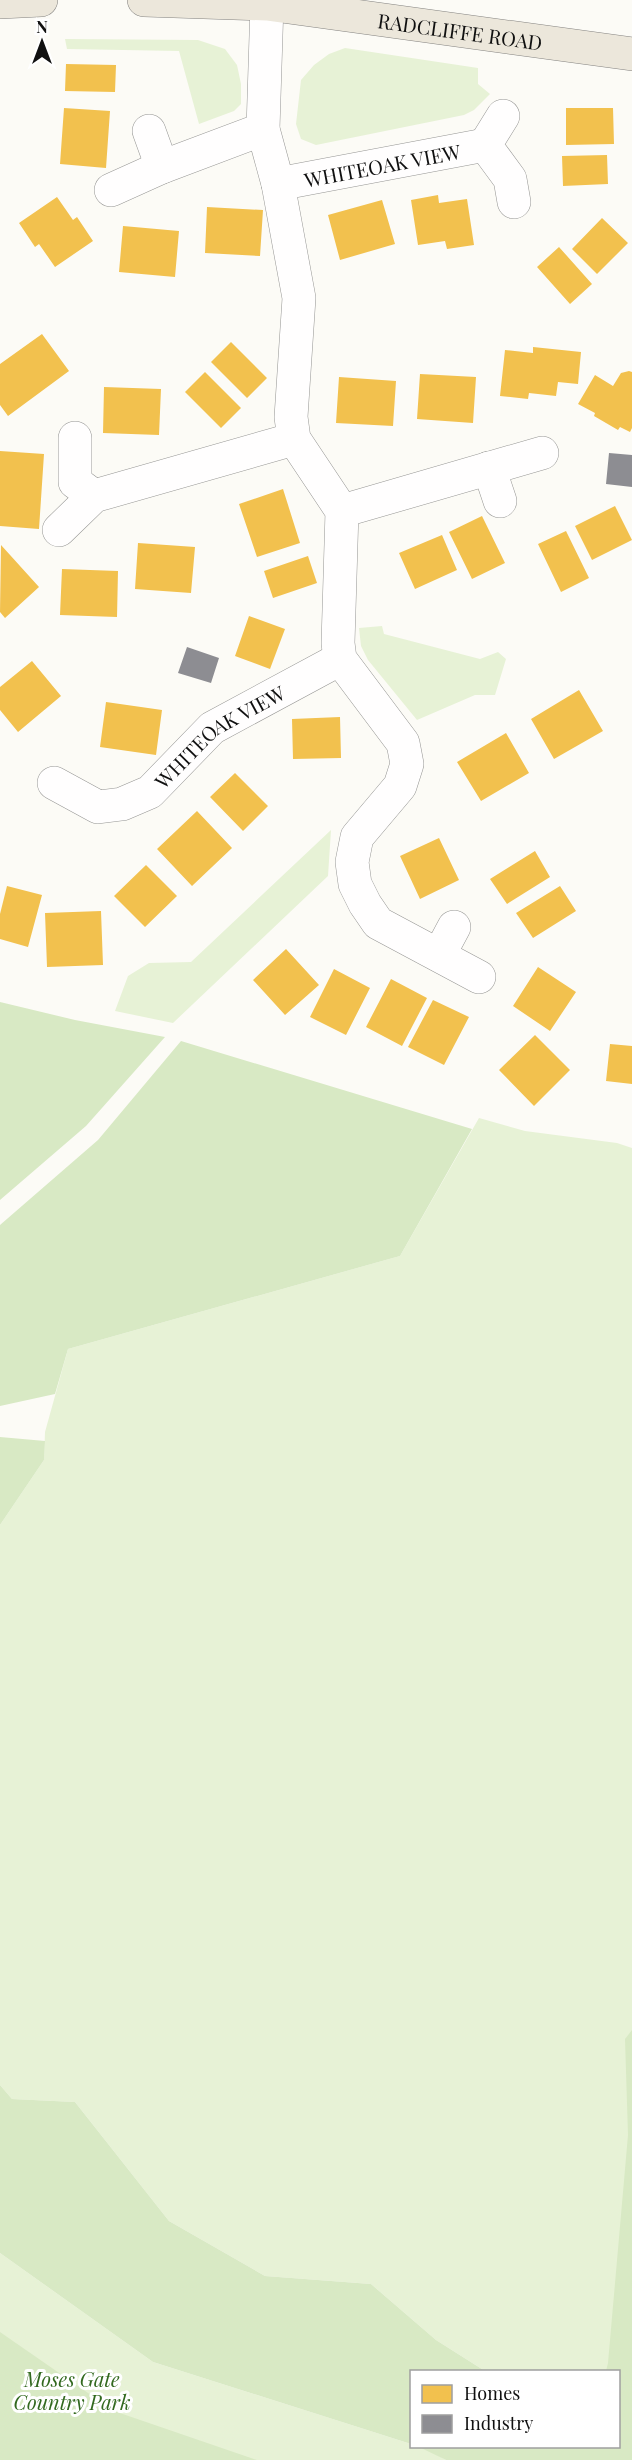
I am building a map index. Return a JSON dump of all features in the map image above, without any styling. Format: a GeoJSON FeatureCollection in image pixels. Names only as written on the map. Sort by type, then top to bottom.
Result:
{"type":"FeatureCollection","features":[{"type":"Feature","properties":{"kind":"main road"},"geometry":{"type":"LineString","coordinates":[[0,2],[41,0]]}},
{"type":"Feature","properties":{"kind":"main road","name":"RADCLIFFE ROAD"},"geometry":{"type":"LineString","coordinates":[[144,0],[267,4],[632,54]]}},
{"type":"Feature","properties":{"kind":"street","name":"WHITEOAK VIEW"},"geometry":{"type":"LineString","coordinates":[[267,4],[263,129],[278,184],[299,298],[291,417],[294,440],[342,511]]}},
{"type":"Feature","properties":{"kind":"street","name":"WHITEOAK VIEW"},"geometry":{"type":"LineString","coordinates":[[278,184],[485,145],[503,116]]}},
{"type":"Feature","properties":{"kind":"street"},"geometry":{"type":"LineString","coordinates":[[111,190],[162,167],[263,129]]}},
{"type":"Feature","properties":{"kind":"street"},"geometry":{"type":"LineString","coordinates":[[148,131],[162,167]]}},
{"type":"Feature","properties":{"kind":"street","name":"WHITEOAK VIEW"},"geometry":{"type":"LineString","coordinates":[[485,145],[510,179],[514,202]]}},
{"type":"Feature","properties":{"kind":"street"},"geometry":{"type":"LineString","coordinates":[[75,438],[75,482],[94,496]]}},
{"type":"Feature","properties":{"kind":"street"},"geometry":{"type":"LineString","coordinates":[[59,530],[94,496],[294,440]]}},
{"type":"Feature","properties":{"kind":"street"},"geometry":{"type":"LineString","coordinates":[[479,977],[446,941],[378,923],[355,884],[352,862],[357,837],[400,786],[407,764],[403,743],[340,659],[338,643],[342,511],[542,453]]}},
{"type":"Feature","properties":{"kind":"street"},"geometry":{"type":"LineString","coordinates":[[489,468],[500,501]]}},
{"type":"Feature","properties":{"kind":"street","name":"WHITEOAK VIEW"},"geometry":{"type":"LineString","coordinates":[[54,783],[91,820],[150,792],[212,728],[340,659]]}},
{"type":"Feature","properties":{"kind":"green space"},"geometry":{"type":"Polygon","coordinates":[[[65,39],[198,40],[225,49],[237,65],[241,84],[241,104],[234,111],[199,124],[179,51],[67,49],[65,39]]]}},
{"type":"Feature","properties":{"kind":"green space"},"geometry":{"type":"Polygon","coordinates":[[[345,48],[478,68],[478,84],[490,94],[474,110],[464,115],[316,145],[301,139],[296,124],[301,80],[314,65],[329,54],[345,48]]]}},
{"type":"Feature","properties":{"kind":"green space"},"geometry":{"type":"Polygon","coordinates":[[[382,626],[384,634],[480,659],[498,652],[506,659],[495,695],[475,695],[417,720],[368,660],[361,646],[359,628],[382,626]]]}},
{"type":"Feature","properties":{"kind":"green space"},"geometry":{"type":"Polygon","coordinates":[[[331,830],[328,876],[173,1023],[115,1011],[128,976],[149,963],[191,962],[331,830]]]}},
{"type":"Feature","properties":{"kind":"green space"},"geometry":{"type":"Polygon","coordinates":[[[0,1002],[75,1020],[165,1037],[86,1126],[0,1200],[0,1002]]]}},
{"type":"Feature","properties":{"kind":"green space"},"geometry":{"type":"Polygon","coordinates":[[[181,1041],[472,1129],[400,1256],[68,1349],[55,1394],[0,1406],[0,1225],[98,1140],[181,1041]]]}},
{"type":"Feature","properties":{"kind":"green space"},"geometry":{"type":"Polygon","coordinates":[[[479,1118],[525,1131],[617,1143],[632,1148],[632,2460],[620,2448],[620,2370],[483,2370],[436,2340],[371,2284],[265,2276],[169,2221],[75,2102],[12,2099],[0,2085],[0,1525],[44,1460],[45,1432],[68,1349],[400,1256],[479,1118]]]}},
{"type":"Feature","properties":{"kind":"green space"},"geometry":{"type":"Polygon","coordinates":[[[0,1437],[45,1441],[44,1460],[0,1525],[0,1437]]]}},
{"type":"Feature","properties":{"kind":"green space"},"geometry":{"type":"Polygon","coordinates":[[[632,2030],[632,2460],[446,2460],[421,2448],[620,2448],[620,2370],[606,2370],[628,2135],[625,2039],[632,2030]]]}},
{"type":"Feature","properties":{"kind":"green space"},"geometry":{"type":"Polygon","coordinates":[[[0,2085],[12,2099],[75,2102],[169,2221],[265,2276],[371,2284],[436,2340],[483,2370],[410,2370],[410,2444],[153,2362],[0,2253],[0,2085]]]}},
{"type":"Feature","properties":{"kind":"green space","name":"Moses Gate Country Park"},"geometry":{"type":"Polygon","coordinates":[[[0,2253],[153,2362],[410,2444],[410,2448],[424,2448],[446,2460],[0,2460],[0,2253]]]}},
{"type":"Feature","properties":{"kind":"green space"},"geometry":{"type":"Polygon","coordinates":[[[0,2332],[114,2411],[257,2460],[0,2460],[0,2332]]]}},
{"type":"Feature","properties":{"kind":"building: Homes"},"geometry":{"type":"Polygon","coordinates":[[[66,64],[116,65],[115,92],[65,91],[66,64]]]}},
{"type":"Feature","properties":{"kind":"building: Homes"},"geometry":{"type":"Polygon","coordinates":[[[64,108],[110,111],[106,168],[60,164],[64,108]]]}},
{"type":"Feature","properties":{"kind":"building: Homes"},"geometry":{"type":"Polygon","coordinates":[[[566,108],[613,108],[614,144],[566,145],[566,108]]]}},
{"type":"Feature","properties":{"kind":"building: Homes"},"geometry":{"type":"Polygon","coordinates":[[[607,155],[608,184],[563,186],[562,156],[607,155]]]}},
{"type":"Feature","properties":{"kind":"building: Homes"},"geometry":{"type":"Polygon","coordinates":[[[438,195],[439,203],[467,199],[474,245],[447,249],[445,241],[418,245],[411,200],[438,195]]]}},
{"type":"Feature","properties":{"kind":"building: Homes"},"geometry":{"type":"Polygon","coordinates":[[[57,197],[73,220],[77,217],[93,241],[55,267],[39,244],[35,247],[19,223],[57,197]]]}},
{"type":"Feature","properties":{"kind":"building: Homes"},"geometry":{"type":"Polygon","coordinates":[[[382,200],[395,244],[340,260],[328,215],[382,200]]]}},
{"type":"Feature","properties":{"kind":"building: Homes"},"geometry":{"type":"Polygon","coordinates":[[[207,207],[263,210],[260,256],[205,253],[207,207]]]}},
{"type":"Feature","properties":{"kind":"building: Homes"},"geometry":{"type":"Polygon","coordinates":[[[602,218],[628,243],[597,274],[572,249],[602,218]]]}},
{"type":"Feature","properties":{"kind":"building: Homes"},"geometry":{"type":"Polygon","coordinates":[[[123,226],[179,231],[175,277],[119,272],[123,226]]]}},
{"type":"Feature","properties":{"kind":"building: Homes"},"geometry":{"type":"Polygon","coordinates":[[[559,247],[592,284],[570,304],[537,267],[559,247]]]}},
{"type":"Feature","properties":{"kind":"building: Homes"},"geometry":{"type":"Polygon","coordinates":[[[42,334],[69,371],[8,416],[0,405],[0,364],[42,334]]]}},
{"type":"Feature","properties":{"kind":"building: Homes"},"geometry":{"type":"Polygon","coordinates":[[[231,342],[267,378],[247,398],[211,362],[231,342]]]}},
{"type":"Feature","properties":{"kind":"building: Homes"},"geometry":{"type":"Polygon","coordinates":[[[533,347],[581,352],[578,384],[558,382],[556,396],[529,393],[528,399],[500,396],[505,350],[533,353],[533,347]]]}},
{"type":"Feature","properties":{"kind":"building: Homes"},"geometry":{"type":"Polygon","coordinates":[[[205,372],[241,408],[221,428],[185,392],[205,372]]]}},
{"type":"Feature","properties":{"kind":"building: Homes"},"geometry":{"type":"Polygon","coordinates":[[[632,372],[632,428],[630,432],[620,427],[618,430],[578,404],[595,375],[613,386],[621,373],[632,372]]]}},
{"type":"Feature","properties":{"kind":"building: Homes"},"geometry":{"type":"Polygon","coordinates":[[[420,374],[476,377],[473,423],[417,419],[420,374]]]}},
{"type":"Feature","properties":{"kind":"building: Homes"},"geometry":{"type":"Polygon","coordinates":[[[339,377],[396,381],[393,426],[336,423],[339,377]]]}},
{"type":"Feature","properties":{"kind":"building: Homes"},"geometry":{"type":"Polygon","coordinates":[[[104,387],[161,389],[159,435],[103,433],[104,387]]]}},
{"type":"Feature","properties":{"kind":"building: Homes"},"geometry":{"type":"Polygon","coordinates":[[[0,451],[44,454],[39,529],[0,526],[0,451]]]}},
{"type":"Feature","properties":{"kind":"building: Homes"},"geometry":{"type":"Polygon","coordinates":[[[283,489],[300,543],[257,557],[239,504],[283,489]]]}},
{"type":"Feature","properties":{"kind":"building: Homes"},"geometry":{"type":"Polygon","coordinates":[[[615,506],[632,540],[592,560],[575,526],[615,506]]]}},
{"type":"Feature","properties":{"kind":"building: Homes"},"geometry":{"type":"Polygon","coordinates":[[[482,516],[505,563],[472,579],[449,532],[482,516]]]}},
{"type":"Feature","properties":{"kind":"building: Homes"},"geometry":{"type":"Polygon","coordinates":[[[566,531],[589,578],[561,592],[538,544],[566,531]]]}},
{"type":"Feature","properties":{"kind":"building: Homes"},"geometry":{"type":"Polygon","coordinates":[[[442,535],[457,570],[415,589],[399,553],[442,535]]]}},
{"type":"Feature","properties":{"kind":"building: Homes"},"geometry":{"type":"Polygon","coordinates":[[[138,543],[195,547],[191,593],[135,589],[138,543]]]}},
{"type":"Feature","properties":{"kind":"building: Homes"},"geometry":{"type":"Polygon","coordinates":[[[1,545],[39,587],[5,618],[0,612],[1,545]]]}},
{"type":"Feature","properties":{"kind":"building: Homes"},"geometry":{"type":"Polygon","coordinates":[[[308,556],[317,583],[273,598],[264,571],[308,556]]]}},
{"type":"Feature","properties":{"kind":"building: Homes"},"geometry":{"type":"Polygon","coordinates":[[[62,569],[118,571],[117,617],[60,615],[62,569]]]}},
{"type":"Feature","properties":{"kind":"building: Homes"},"geometry":{"type":"Polygon","coordinates":[[[249,616],[285,629],[270,669],[235,656],[249,616]]]}},
{"type":"Feature","properties":{"kind":"building: Homes"},"geometry":{"type":"Polygon","coordinates":[[[32,661],[61,696],[18,732],[0,710],[0,687],[32,661]]]}},
{"type":"Feature","properties":{"kind":"building: Homes"},"geometry":{"type":"Polygon","coordinates":[[[579,690],[603,731],[554,759],[531,719],[579,690]]]}},
{"type":"Feature","properties":{"kind":"building: Homes"},"geometry":{"type":"Polygon","coordinates":[[[106,702],[162,710],[156,755],[100,747],[106,702]]]}},
{"type":"Feature","properties":{"kind":"building: Homes"},"geometry":{"type":"Polygon","coordinates":[[[340,717],[341,758],[293,759],[292,719],[340,717]]]}},
{"type":"Feature","properties":{"kind":"building: Homes"},"geometry":{"type":"Polygon","coordinates":[[[506,733],[529,773],[481,801],[457,762],[506,733]]]}},
{"type":"Feature","properties":{"kind":"building: Homes"},"geometry":{"type":"Polygon","coordinates":[[[235,773],[268,806],[243,831],[210,797],[235,773]]]}},
{"type":"Feature","properties":{"kind":"building: Homes"},"geometry":{"type":"Polygon","coordinates":[[[197,811],[232,848],[192,886],[157,849],[197,811]]]}},
{"type":"Feature","properties":{"kind":"building: Homes"},"geometry":{"type":"Polygon","coordinates":[[[439,838],[459,880],[420,899],[400,856],[439,838]]]}},
{"type":"Feature","properties":{"kind":"building: Homes"},"geometry":{"type":"Polygon","coordinates":[[[535,851],[550,877],[507,904],[490,879],[535,851]]]}},
{"type":"Feature","properties":{"kind":"building: Homes"},"geometry":{"type":"Polygon","coordinates":[[[146,865],[177,896],[145,927],[114,896],[146,865]]]}},
{"type":"Feature","properties":{"kind":"building: Homes"},"geometry":{"type":"Polygon","coordinates":[[[7,886],[42,895],[28,947],[0,939],[0,914],[7,886]]]}},
{"type":"Feature","properties":{"kind":"building: Homes"},"geometry":{"type":"Polygon","coordinates":[[[560,886],[576,911],[533,938],[516,913],[560,886]]]}},
{"type":"Feature","properties":{"kind":"building: Homes"},"geometry":{"type":"Polygon","coordinates":[[[101,911],[103,965],[47,967],[45,913],[101,911]]]}},
{"type":"Feature","properties":{"kind":"building: Homes"},"geometry":{"type":"Polygon","coordinates":[[[286,949],[319,985],[285,1015],[253,980],[286,949]]]}},
{"type":"Feature","properties":{"kind":"building: Homes"},"geometry":{"type":"Polygon","coordinates":[[[538,967],[576,992],[550,1031],[513,1006],[538,967]]]}},
{"type":"Feature","properties":{"kind":"building: Homes"},"geometry":{"type":"Polygon","coordinates":[[[334,969],[370,988],[346,1035],[310,1017],[334,969]]]}},
{"type":"Feature","properties":{"kind":"building: Homes"},"geometry":{"type":"Polygon","coordinates":[[[391,979],[427,998],[402,1046],[366,1027],[391,979]]]}},
{"type":"Feature","properties":{"kind":"building: Homes"},"geometry":{"type":"Polygon","coordinates":[[[433,1000],[469,1017],[444,1065],[408,1047],[433,1000]]]}},
{"type":"Feature","properties":{"kind":"building: Homes"},"geometry":{"type":"Polygon","coordinates":[[[535,1035],[570,1070],[534,1106],[499,1070],[535,1035]]]}},
{"type":"Feature","properties":{"kind":"building: Homes"},"geometry":{"type":"Polygon","coordinates":[[[610,1044],[632,1046],[632,1084],[606,1081],[610,1044]]]}},
{"type":"Feature","properties":{"kind":"building: Industry"},"geometry":{"type":"Polygon","coordinates":[[[609,453],[632,455],[632,487],[606,484],[609,453]]]}},
{"type":"Feature","properties":{"kind":"building: Industry"},"geometry":{"type":"Polygon","coordinates":[[[187,647],[219,658],[211,683],[178,673],[187,647]]]}}]}
